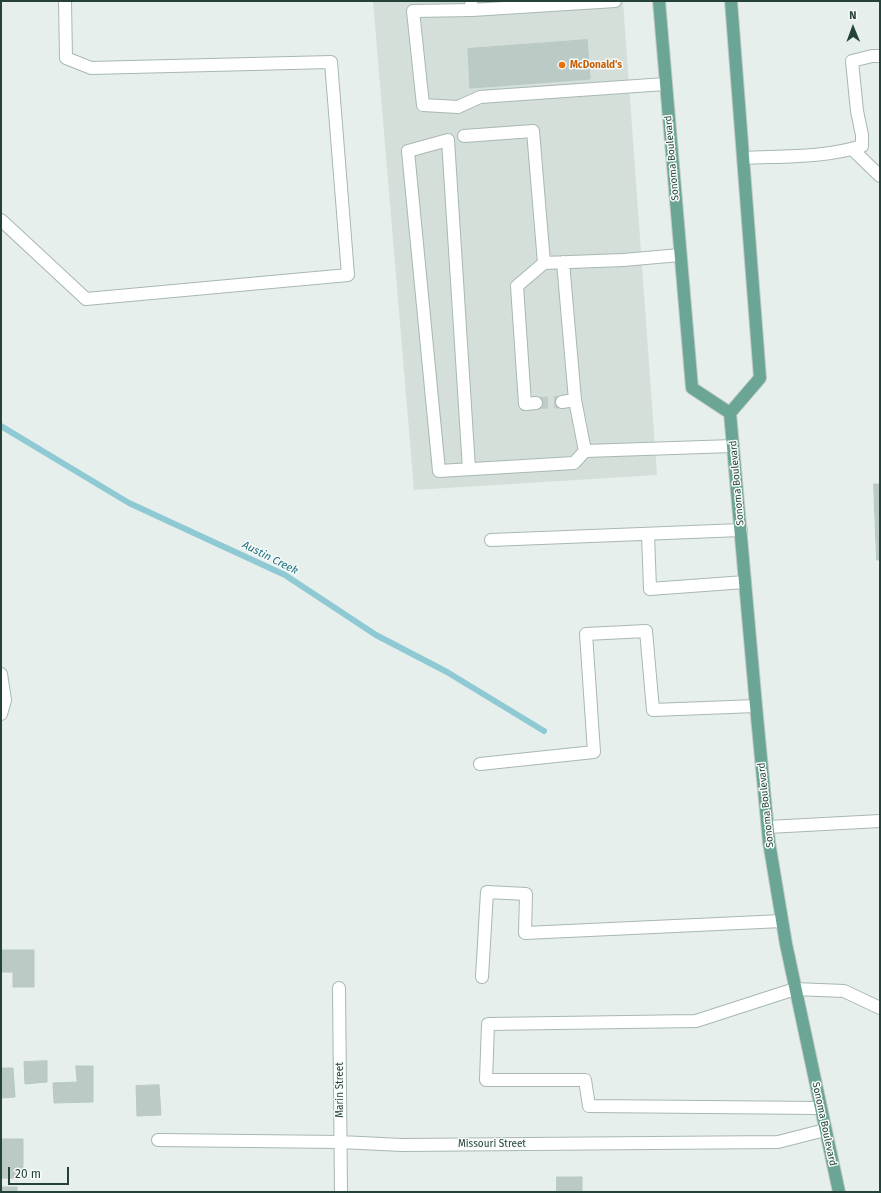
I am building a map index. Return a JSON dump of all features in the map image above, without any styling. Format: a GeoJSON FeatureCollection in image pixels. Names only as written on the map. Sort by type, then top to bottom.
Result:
{"type":"FeatureCollection","features":[{"type":"Feature","properties":{"kind":"main road","name":"Sonoma Boulevard"},"geometry":{"type":"LineString","coordinates":[[659,1],[692,388],[730,413],[768,827],[782,921],[795,990],[839,1192]]}},
{"type":"Feature","properties":{"kind":"main road"},"geometry":{"type":"LineString","coordinates":[[730,413],[760,378],[731,1]]}},
{"type":"Feature","properties":{"kind":"street"},"geometry":{"type":"LineString","coordinates":[[1,220],[86,299],[348,275],[331,62],[91,68],[66,58],[65,1]]}},
{"type":"Feature","properties":{"kind":"street"},"geometry":{"type":"LineString","coordinates":[[615,1],[471,5],[413,11],[423,105],[458,107],[480,97],[666,84]]}},
{"type":"Feature","properties":{"kind":"street"},"geometry":{"type":"LineString","coordinates":[[743,158],[811,155],[852,149],[862,146],[862,135],[857,111],[852,61],[872,56],[880,56]]}},
{"type":"Feature","properties":{"kind":"street"},"geometry":{"type":"LineString","coordinates":[[464,136],[533,131],[544,263]]}},
{"type":"Feature","properties":{"kind":"street"},"geometry":{"type":"LineString","coordinates":[[469,469],[448,140],[408,151],[439,471],[574,463],[585,451],[733,446]]}},
{"type":"Feature","properties":{"kind":"street"},"geometry":{"type":"LineString","coordinates":[[852,149],[880,176]]}},
{"type":"Feature","properties":{"kind":"street"},"geometry":{"type":"LineString","coordinates":[[536,403],[525,404],[517,286],[544,263],[623,260],[680,255]]}},
{"type":"Feature","properties":{"kind":"street"},"geometry":{"type":"LineString","coordinates":[[563,262],[575,400],[585,451]]}},
{"type":"Feature","properties":{"kind":"street"},"geometry":{"type":"LineString","coordinates":[[562,402],[575,400]]}},
{"type":"Feature","properties":{"kind":"street"},"geometry":{"type":"LineString","coordinates":[[491,540],[741,530]]}},
{"type":"Feature","properties":{"kind":"street"},"geometry":{"type":"LineString","coordinates":[[648,534],[650,589],[745,582]]}},
{"type":"Feature","properties":{"kind":"street"},"geometry":{"type":"LineString","coordinates":[[480,764],[594,752],[586,634],[646,631],[653,710],[756,706]]}},
{"type":"Feature","properties":{"kind":"street"},"geometry":{"type":"LineString","coordinates":[[1,674],[5,700],[1,714]]}},
{"type":"Feature","properties":{"kind":"street"},"geometry":{"type":"LineString","coordinates":[[768,827],[880,821]]}},
{"type":"Feature","properties":{"kind":"street"},"geometry":{"type":"LineString","coordinates":[[482,977],[487,892],[526,894],[525,933],[782,921]]}},
{"type":"Feature","properties":{"kind":"street","name":"Marin Street"},"geometry":{"type":"LineString","coordinates":[[339,988],[340,1192]]}},
{"type":"Feature","properties":{"kind":"street"},"geometry":{"type":"LineString","coordinates":[[820,1108],[589,1106],[585,1080],[486,1080],[488,1024],[696,1021],[795,990],[844,991],[880,1008]]}},
{"type":"Feature","properties":{"kind":"street","name":"Missouri Street"},"geometry":{"type":"LineString","coordinates":[[158,1140],[340,1142],[402,1145],[778,1142],[825,1130]]}},
{"type":"Feature","properties":{"kind":"shaded area"},"geometry":{"type":"Polygon","coordinates":[[[373,1],[623,1],[657,475],[414,490],[373,1]]]}},
{"type":"Feature","properties":{"kind":"building"},"geometry":{"type":"Polygon","coordinates":[[[587,40],[590,79],[470,88],[468,49],[587,40]]]}},
{"type":"Feature","properties":{"kind":"building"},"geometry":{"type":"Polygon","coordinates":[[[874,484],[880,484],[880,560],[877,560],[874,484]]]}},
{"type":"Feature","properties":{"kind":"building"},"geometry":{"type":"Polygon","coordinates":[[[1,950],[34,950],[34,987],[13,987],[13,972],[1,972],[1,950]]]}},
{"type":"Feature","properties":{"kind":"building"},"geometry":{"type":"Polygon","coordinates":[[[47,1061],[47,1082],[25,1084],[24,1062],[47,1061]]]}},
{"type":"Feature","properties":{"kind":"building"},"geometry":{"type":"Polygon","coordinates":[[[76,1066],[93,1066],[93,1102],[54,1103],[53,1083],[77,1082],[76,1066]]]}},
{"type":"Feature","properties":{"kind":"building"},"geometry":{"type":"Polygon","coordinates":[[[1,1068],[13,1068],[15,1097],[1,1098],[1,1068]]]}},
{"type":"Feature","properties":{"kind":"building"},"geometry":{"type":"Polygon","coordinates":[[[159,1085],[161,1115],[137,1116],[136,1086],[159,1085]]]}},
{"type":"Feature","properties":{"kind":"building"},"geometry":{"type":"Polygon","coordinates":[[[1,1139],[23,1139],[23,1178],[1,1178],[1,1139]]]}},
{"type":"Feature","properties":{"kind":"building"},"geometry":{"type":"Polygon","coordinates":[[[557,1177],[582,1177],[582,1192],[557,1192],[557,1177]]]}},
{"type":"Feature","properties":{"kind":"building"},"geometry":{"type":"Polygon","coordinates":[[[1,1187],[17,1187],[17,1192],[1,1192],[1,1187]]]}},
{"type":"Feature","properties":{"kind":"waterway","name":"Austin Creek"},"geometry":{"type":"LineString","coordinates":[[1,426],[129,503],[285,575],[376,635],[447,672],[544,731]]}},
{"type":"Feature","properties":{"kind":"tunnel"},"geometry":{"type":"LineString","coordinates":[[536,403],[562,402]]}},
{"type":"Feature","properties":{"kind":"place","name":"McDonald's"},"geometry":{"type":"Point","coordinates":[562,65]}}]}
